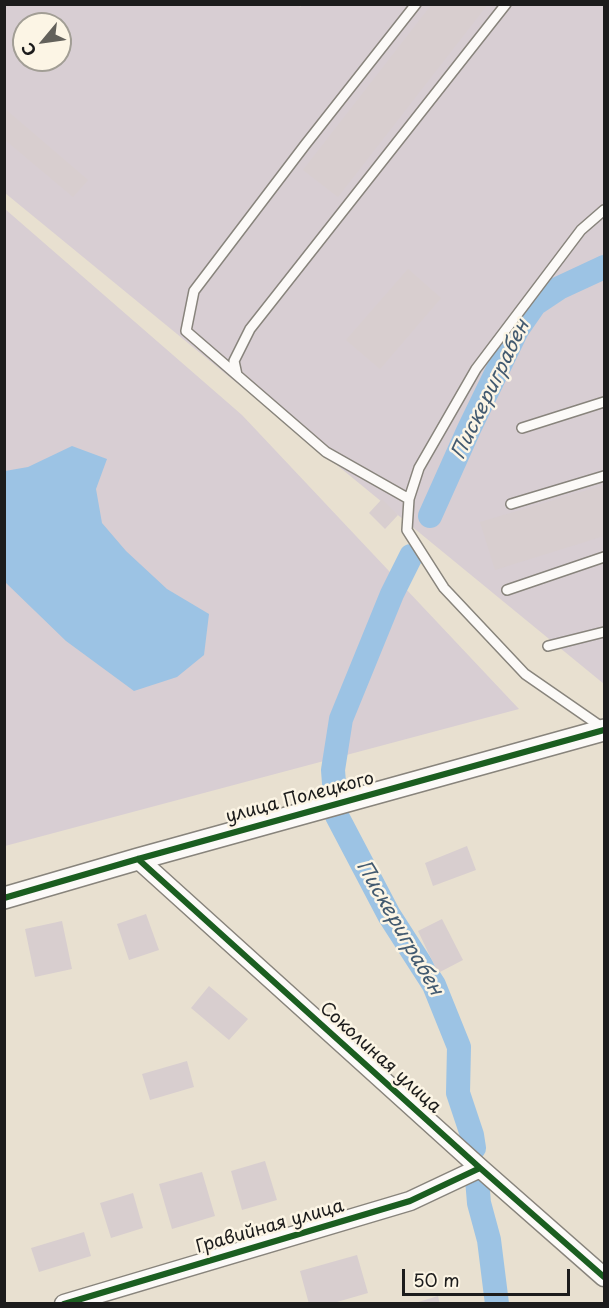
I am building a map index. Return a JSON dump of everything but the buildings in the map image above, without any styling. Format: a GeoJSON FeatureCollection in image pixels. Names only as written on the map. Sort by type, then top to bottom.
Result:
{"type":"FeatureCollection","features":[{"type":"Feature","properties":{"kind":"street","name":"улица Полецкого"},"geometry":{"type":"LineString","coordinates":[[4,898],[604,730]]}},
{"type":"Feature","properties":{"kind":"street","name":"Соколиная улица"},"geometry":{"type":"LineString","coordinates":[[138,859],[604,1277]]}},
{"type":"Feature","properties":{"kind":"street","name":"Гравийная улица"},"geometry":{"type":"LineString","coordinates":[[64,1304],[410,1201],[480,1168]]}},
{"type":"Feature","properties":{"kind":"lane"},"geometry":{"type":"LineString","coordinates":[[409,500],[326,452],[186,331],[194,291],[416,4]]}},
{"type":"Feature","properties":{"kind":"lane"},"geometry":{"type":"LineString","coordinates":[[237,375],[234,361],[250,329],[506,4]]}},
{"type":"Feature","properties":{"kind":"lane"},"geometry":{"type":"LineString","coordinates":[[604,210],[581,230],[476,369],[419,468],[409,500],[407,530],[444,588],[525,674],[604,730]]}},
{"type":"Feature","properties":{"kind":"lane"},"geometry":{"type":"LineString","coordinates":[[522,428],[604,402]]}},
{"type":"Feature","properties":{"kind":"lane"},"geometry":{"type":"LineString","coordinates":[[510,504],[604,476]]}},
{"type":"Feature","properties":{"kind":"lane"},"geometry":{"type":"LineString","coordinates":[[507,590],[604,557]]}},
{"type":"Feature","properties":{"kind":"lane"},"geometry":{"type":"LineString","coordinates":[[548,646],[604,632]]}},
{"type":"Feature","properties":{"kind":"shaded area"},"geometry":{"type":"Polygon","coordinates":[[[303,4],[604,5],[604,684],[5,193],[4,5],[301,5],[299,8],[303,4]]]}},
{"type":"Feature","properties":{"kind":"shaded area"},"geometry":{"type":"Polygon","coordinates":[[[5,209],[242,415],[519,709],[5,846],[5,209]]]}},
{"type":"Feature","properties":{"kind":"water"},"geometry":{"type":"Polygon","coordinates":[[[72,446],[107,459],[96,489],[102,523],[126,551],[167,589],[209,614],[204,655],[177,677],[134,691],[66,641],[5,582],[5,471],[28,467],[72,446]]]}},
{"type":"Feature","properties":{"kind":"waterway","name":"Пискериграбен"},"geometry":{"type":"LineString","coordinates":[[430,516],[517,330],[535,304],[559,288],[604,267]]}},
{"type":"Feature","properties":{"kind":"waterway","name":"Пискериграбен"},"geometry":{"type":"LineString","coordinates":[[334,783],[333,770],[341,719],[392,594],[411,556]]}},
{"type":"Feature","properties":{"kind":"waterway","name":"Пискериграбен"},"geometry":{"type":"LineString","coordinates":[[337,816],[389,915],[434,985],[459,1047],[458,1093],[474,1148]]}},
{"type":"Feature","properties":{"kind":"waterway","name":"Пискериграбен"},"geometry":{"type":"LineString","coordinates":[[477,1179],[479,1203],[489,1240],[497,1304]]}},
{"type":"Feature","properties":{"kind":"cycle path"},"geometry":{"type":"LineString","coordinates":[[4,898],[604,730]]}},
{"type":"Feature","properties":{"kind":"cycle path"},"geometry":{"type":"LineString","coordinates":[[138,859],[604,1277]]}},
{"type":"Feature","properties":{"kind":"cycle path"},"geometry":{"type":"LineString","coordinates":[[64,1304],[410,1201],[480,1168]]}}]}
